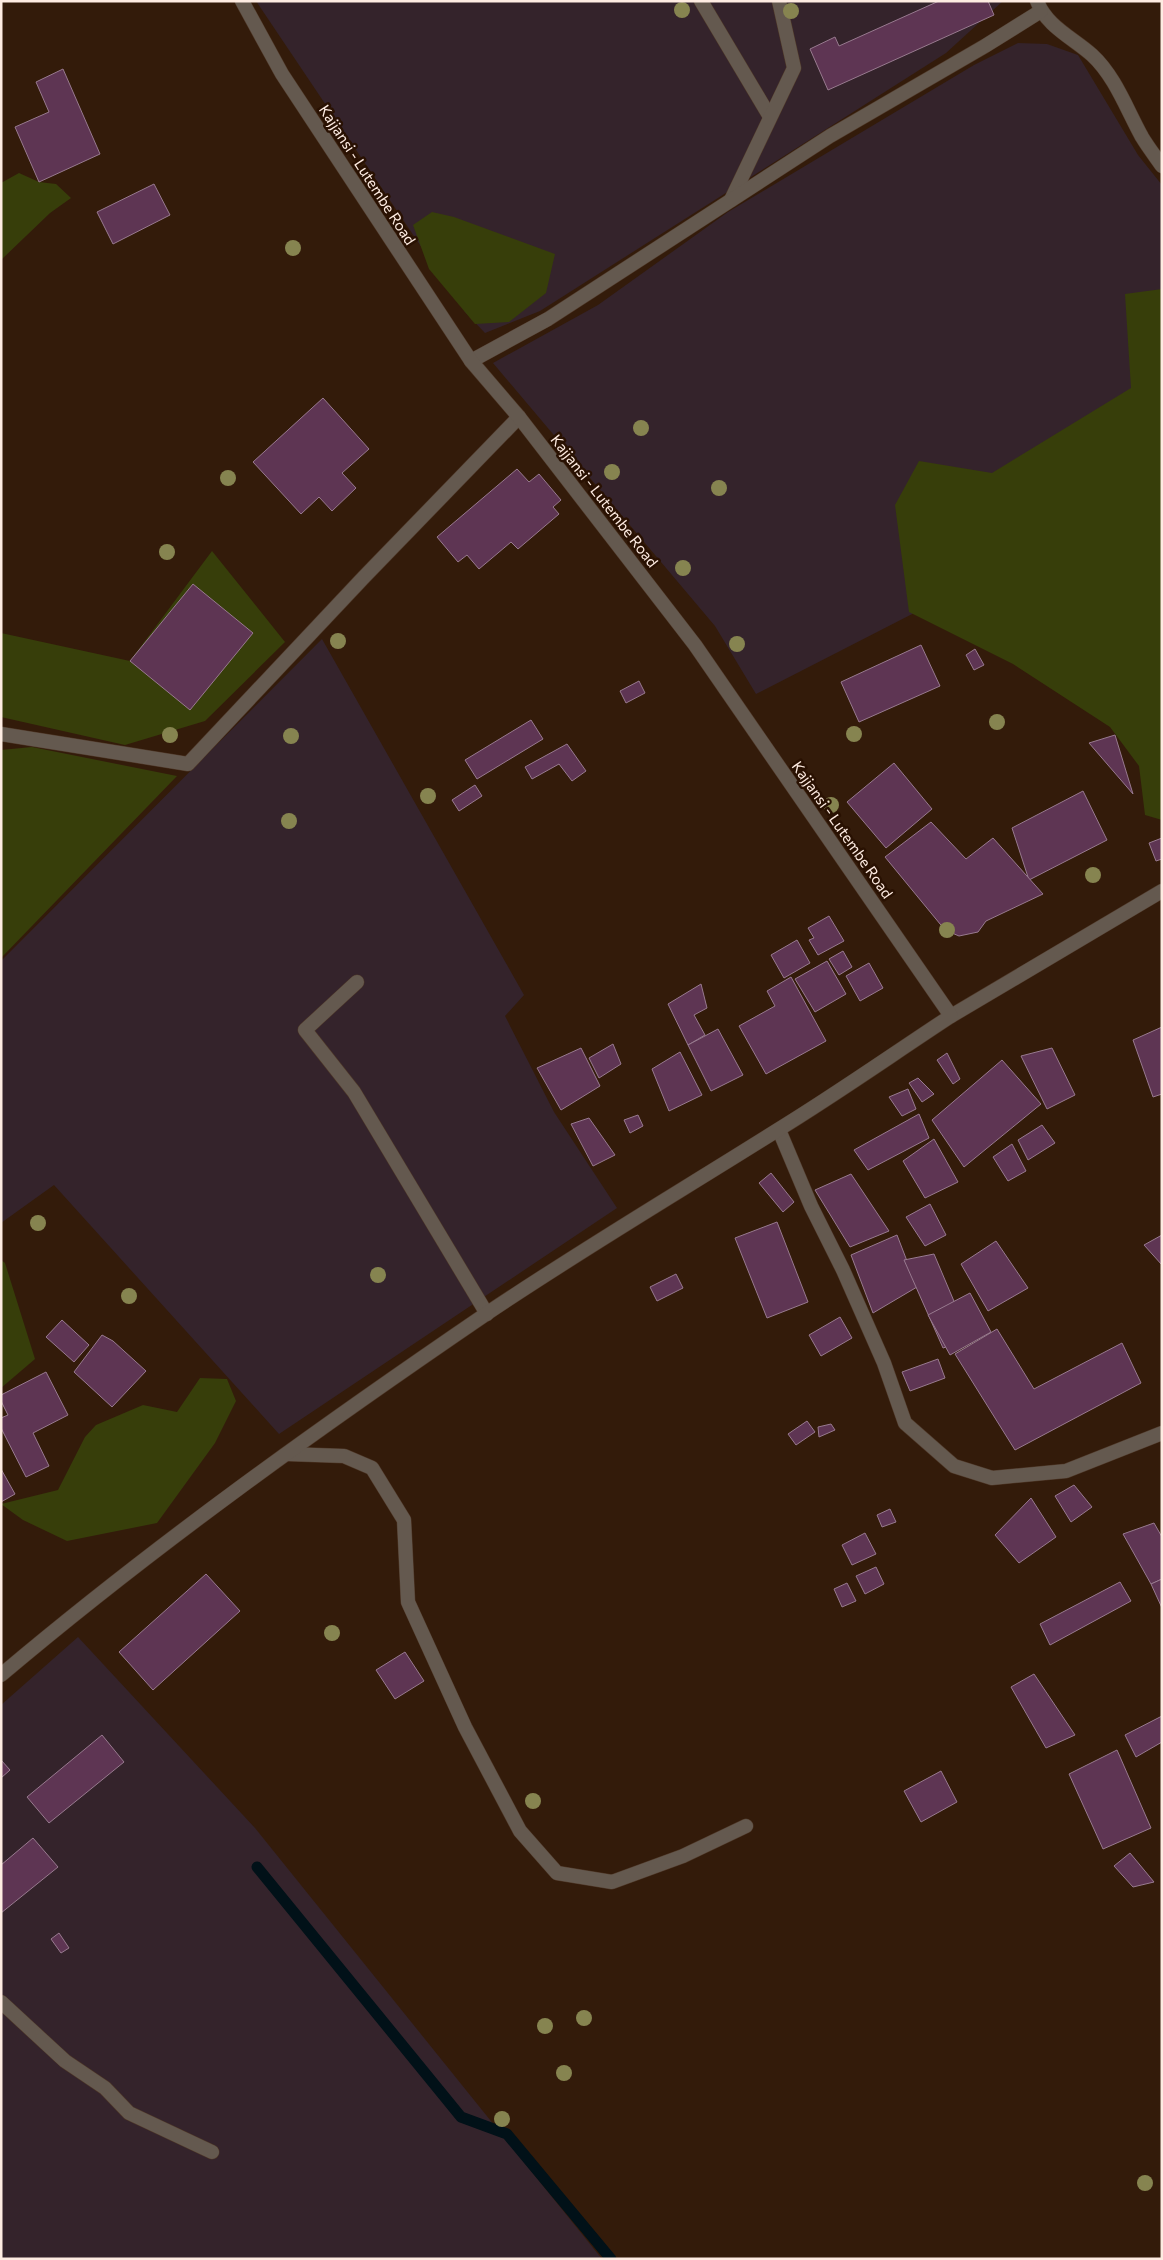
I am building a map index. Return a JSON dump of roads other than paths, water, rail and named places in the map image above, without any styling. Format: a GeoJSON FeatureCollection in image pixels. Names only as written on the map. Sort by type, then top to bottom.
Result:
{"type":"FeatureCollection","features":[{"type":"Feature","properties":{"kind":"street","name":"Kajjansi - Lutembe Road"},"geometry":{"type":"LineString","coordinates":[[242,1],[282,74],[472,361],[519,417],[695,644],[951,1016]]}},
{"type":"Feature","properties":{"kind":"street"},"geometry":{"type":"LineString","coordinates":[[701,1],[770,116]]}},
{"type":"Feature","properties":{"kind":"street"},"geometry":{"type":"LineString","coordinates":[[731,200],[794,68],[779,1]]}},
{"type":"Feature","properties":{"kind":"street"},"geometry":{"type":"LineString","coordinates":[[472,361],[548,319],[830,136],[985,46],[1039,6],[1053,24],[1093,56],[1114,84],[1143,138],[1162,166]]}},
{"type":"Feature","properties":{"kind":"street"},"geometry":{"type":"LineString","coordinates":[[1,734],[188,764],[364,577],[519,417]]}},
{"type":"Feature","properties":{"kind":"street"},"geometry":{"type":"LineString","coordinates":[[1,1676],[143,1560],[287,1454],[487,1314],[653,1207],[779,1130],[951,1016],[1162,891]]}},
{"type":"Feature","properties":{"kind":"street"},"geometry":{"type":"LineString","coordinates":[[357,982],[306,1030],[354,1092],[487,1314]]}},
{"type":"Feature","properties":{"kind":"street"},"geometry":{"type":"LineString","coordinates":[[779,1130],[811,1206],[843,1270],[884,1363],[905,1423],[954,1466],[992,1478],[1066,1471],[1162,1433]]}},
{"type":"Feature","properties":{"kind":"street"},"geometry":{"type":"LineString","coordinates":[[287,1454],[344,1456],[372,1468],[404,1520],[408,1602],[460,1718],[520,1831],[557,1873],[612,1882],[683,1856],[746,1826]]}},
{"type":"Feature","properties":{"kind":"street"},"geometry":{"type":"LineString","coordinates":[[1,2002],[65,2060],[106,2088],[129,2113],[212,2152]]}},
{"type":"Feature","properties":{"kind":"waterway"},"geometry":{"type":"LineString","coordinates":[[257,1867],[461,2117],[507,2134],[611,2259]]}}]}
